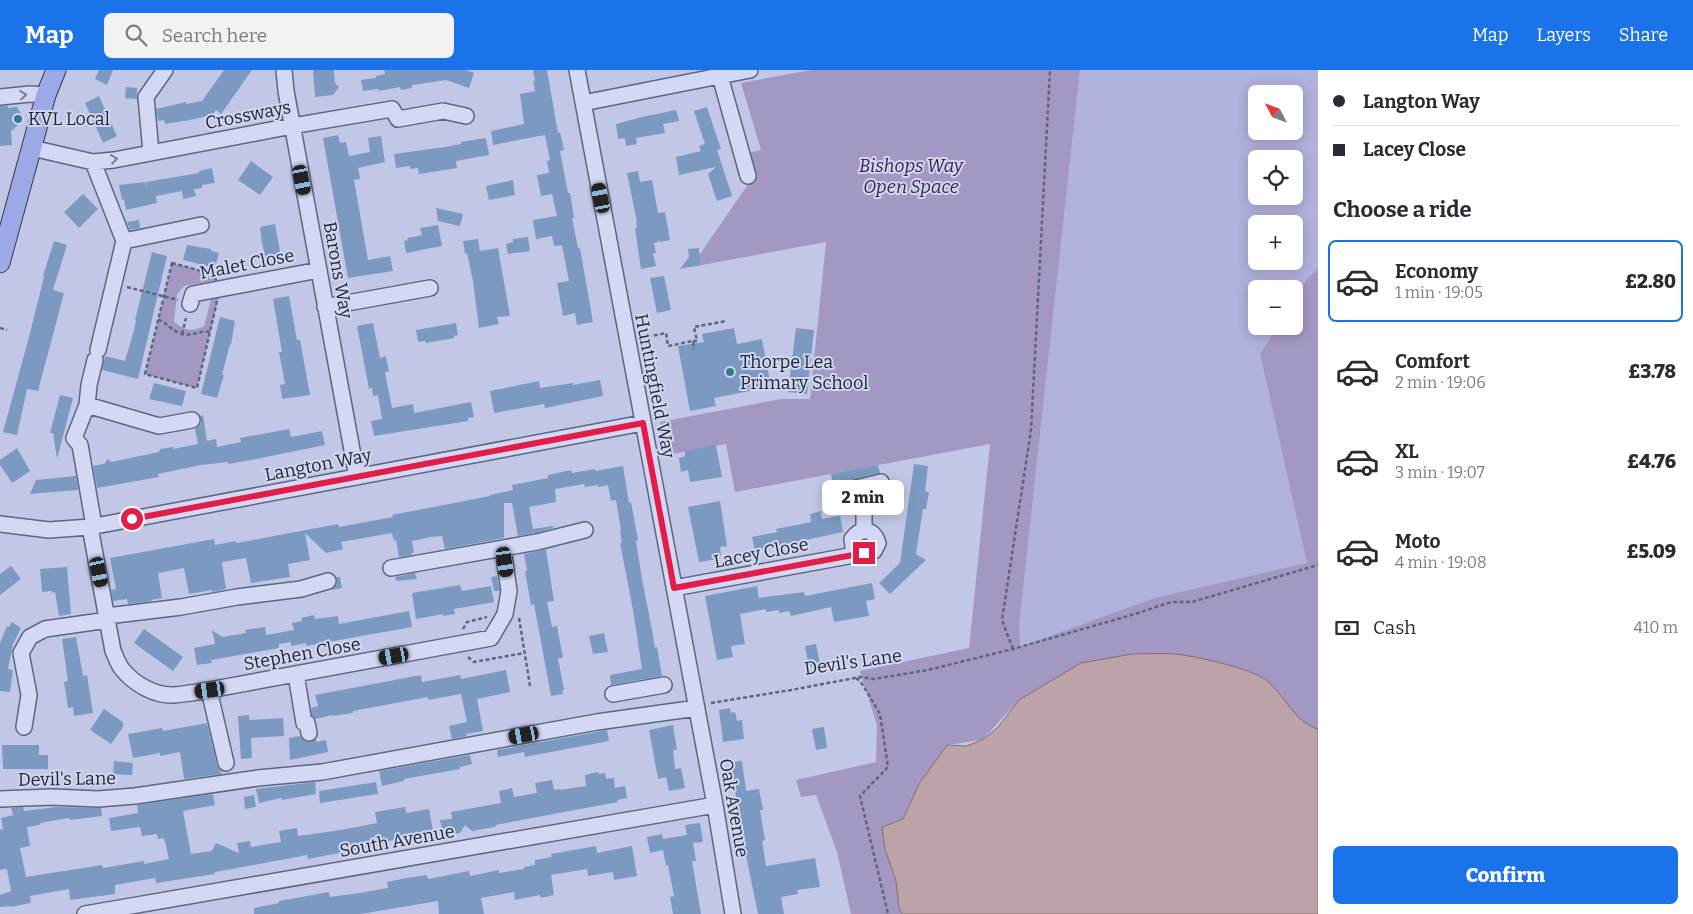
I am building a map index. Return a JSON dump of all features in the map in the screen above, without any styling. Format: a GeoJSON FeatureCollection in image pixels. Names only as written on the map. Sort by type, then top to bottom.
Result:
{"type":"FeatureCollection","features":[{"type":"Feature","properties":{"kind":"main road"},"geometry":{"type":"LineString","coordinates":[[0,263],[46,95],[56,70]]}},
{"type":"Feature","properties":{"kind":"street"},"geometry":{"type":"LineString","coordinates":[[151,153],[146,97],[165,70]]}},
{"type":"Feature","properties":{"kind":"street","name":"Barons Way"},"geometry":{"type":"LineString","coordinates":[[284,70],[292,126],[357,477]]}},
{"type":"Feature","properties":{"kind":"street","name":"Huntingfield Way"},"geometry":{"type":"LineString","coordinates":[[577,70],[697,706]]}},
{"type":"Feature","properties":{"kind":"street"},"geometry":{"type":"LineString","coordinates":[[583,103],[750,70]]}},
{"type":"Feature","properties":{"kind":"street"},"geometry":{"type":"LineString","coordinates":[[720,76],[748,176]]}},
{"type":"Feature","properties":{"kind":"street"},"geometry":{"type":"LineString","coordinates":[[0,97],[30,94],[46,95]]}},
{"type":"Feature","properties":{"kind":"street","name":"Crossways"},"geometry":{"type":"LineString","coordinates":[[32,148],[93,162],[114,160],[392,109],[398,119],[444,111],[466,116]]}},
{"type":"Feature","properties":{"kind":"street"},"geometry":{"type":"LineString","coordinates":[[93,162],[124,241],[89,385],[87,405],[158,426],[192,420]]}},
{"type":"Feature","properties":{"kind":"street"},"geometry":{"type":"LineString","coordinates":[[124,241],[200,226]]}},
{"type":"Feature","properties":{"kind":"street","name":"Malet Close"},"geometry":{"type":"LineString","coordinates":[[190,304],[193,294],[319,270]]}},
{"type":"Feature","properties":{"kind":"street"},"geometry":{"type":"LineString","coordinates":[[325,307],[430,288]]}},
{"type":"Feature","properties":{"kind":"street","name":"Stephen Close"},"geometry":{"type":"LineString","coordinates":[[87,405],[74,438],[80,445],[113,651],[121,668],[132,678],[158,693],[172,695],[210,690],[491,638],[505,614],[509,591],[503,548]]}},
{"type":"Feature","properties":{"kind":"street","name":"Langton Way"},"geometry":{"type":"LineString","coordinates":[[0,524],[50,530],[92,526],[643,423]]}},
{"type":"Feature","properties":{"kind":"street"},"geometry":{"type":"LineString","coordinates":[[835,493],[881,482]]}},
{"type":"Feature","properties":{"kind":"street","name":"Lacey Close"},"geometry":{"type":"LineString","coordinates":[[674,588],[874,551],[878,543],[876,536],[870,531],[864,530],[864,504],[861,487]]}},
{"type":"Feature","properties":{"kind":"street"},"geometry":{"type":"LineString","coordinates":[[391,568],[503,548],[586,530]]}},
{"type":"Feature","properties":{"kind":"street"},"geometry":{"type":"LineString","coordinates":[[24,727],[29,694],[21,653],[30,636],[45,629],[237,597],[301,590],[328,582]]}},
{"type":"Feature","properties":{"kind":"street"},"geometry":{"type":"LineString","coordinates":[[296,674],[304,723],[307,723],[308,733]]}},
{"type":"Feature","properties":{"kind":"street"},"geometry":{"type":"LineString","coordinates":[[613,694],[664,685]]}},
{"type":"Feature","properties":{"kind":"street"},"geometry":{"type":"LineString","coordinates":[[210,690],[226,763]]}},
{"type":"Feature","properties":{"kind":"street"},"geometry":{"type":"LineString","coordinates":[[639,690],[645,714]]}},
{"type":"Feature","properties":{"kind":"street","name":"Devil's Lane"},"geometry":{"type":"LineString","coordinates":[[0,799],[135,796],[258,778],[322,772],[697,706]]}},
{"type":"Feature","properties":{"kind":"street","name":"Oak Avenue"},"geometry":{"type":"LineString","coordinates":[[697,706],[733,914]]}},
{"type":"Feature","properties":{"kind":"street","name":"South Avenue"},"geometry":{"type":"LineString","coordinates":[[85,914],[715,805]]}},
{"type":"Feature","properties":{"kind":"path"},"geometry":{"type":"LineString","coordinates":[[1013,649],[1002,620],[1030,430],[1050,70]]}},
{"type":"Feature","properties":{"kind":"path"},"geometry":{"type":"LineString","coordinates":[[172,263],[212,274],[220,288],[197,388],[145,374],[164,296],[172,263]]}},
{"type":"Feature","properties":{"kind":"path"},"geometry":{"type":"LineString","coordinates":[[114,284],[190,304]]}},
{"type":"Feature","properties":{"kind":"path"},"geometry":{"type":"LineString","coordinates":[[158,320],[163,321],[170,328],[182,334],[190,335],[205,331],[210,332]]}},
{"type":"Feature","properties":{"kind":"path"},"geometry":{"type":"LineString","coordinates":[[627,340],[666,333],[668,346],[697,340],[694,327],[726,321]]}},
{"type":"Feature","properties":{"kind":"path"},"geometry":{"type":"LineString","coordinates":[[0,328],[7,330]]}},
{"type":"Feature","properties":{"kind":"path"},"geometry":{"type":"LineString","coordinates":[[693,341],[694,349]]}},
{"type":"Feature","properties":{"kind":"path","name":"Devil's Lane"},"geometry":{"type":"LineString","coordinates":[[697,706],[860,677],[874,679],[928,670],[1013,649],[1170,602],[1192,602],[1318,565]]}},
{"type":"Feature","properties":{"kind":"path"},"geometry":{"type":"LineString","coordinates":[[855,678],[861,682],[880,714],[888,767],[860,796],[888,914]]}},
{"type":"Feature","properties":{"kind":"shaded area"},"geometry":{"type":"Polygon","coordinates":[[[1080,70],[1318,70],[1318,268],[1303,285],[1303,280],[1248,280],[1248,335],[1272,335],[1260,354],[1307,563],[1019,647],[1019,626],[1080,70]]]}},
{"type":"Feature","properties":{"kind":"shaded area"},"geometry":{"type":"Polygon","coordinates":[[[1132,654],[1183,655],[1222,663],[1248,671],[1266,680],[1296,715],[1310,726],[1318,729],[1318,914],[902,914],[899,908],[896,881],[885,849],[882,827],[903,819],[919,784],[947,745],[966,746],[982,740],[997,728],[1019,700],[1081,663],[1132,654]]]}},
{"type":"Feature","properties":{"kind":"green space","name":"Bishops Way Open Space"},"geometry":{"type":"Polygon","coordinates":[[[811,70],[1080,70],[1019,626],[1020,647],[1155,598],[1307,563],[1260,354],[1272,335],[1303,335],[1303,285],[1318,268],[1318,729],[1299,717],[1274,687],[1081,663],[1019,700],[982,740],[947,745],[919,784],[903,819],[885,849],[896,881],[899,908],[902,914],[851,914],[837,852],[816,795],[801,797],[796,780],[876,762],[877,725],[860,671],[969,648],[990,444],[735,492],[726,444],[667,455],[660,422],[781,399],[810,399],[826,242],[691,267],[749,182],[748,153],[761,150],[741,83],[811,70]]]}},
{"type":"Feature","properties":{"kind":"green space"},"geometry":{"type":"Polygon","coordinates":[[[172,263],[213,274],[216,280],[184,286],[177,295],[174,322],[185,329],[192,330],[204,326],[212,296],[219,295],[197,388],[145,374],[172,263]]]}},
{"type":"Feature","properties":{"kind":"building"},"geometry":{"type":"Polygon","coordinates":[[[99,70],[113,70],[107,85],[95,79],[99,70]]]}},
{"type":"Feature","properties":{"kind":"building"},"geometry":{"type":"Polygon","coordinates":[[[224,70],[252,70],[221,114],[216,110],[212,115],[190,120],[165,124],[164,120],[158,121],[156,109],[186,102],[186,104],[202,101],[224,70]]]}},
{"type":"Feature","properties":{"kind":"building"},"geometry":{"type":"Polygon","coordinates":[[[313,70],[334,70],[335,83],[339,87],[333,95],[315,97],[313,70]]]}},
{"type":"Feature","properties":{"kind":"building"},"geometry":{"type":"Polygon","coordinates":[[[384,70],[466,70],[474,73],[469,88],[446,80],[412,85],[412,88],[401,90],[400,87],[379,91],[378,89],[363,91],[361,80],[376,78],[376,76],[385,74],[384,70]]]}},
{"type":"Feature","properties":{"kind":"building"},"geometry":{"type":"Polygon","coordinates":[[[533,70],[547,70],[558,133],[560,132],[564,150],[560,151],[568,193],[570,193],[574,218],[572,218],[578,248],[580,248],[593,322],[577,325],[575,313],[563,316],[557,283],[569,281],[562,245],[554,246],[552,236],[536,239],[533,220],[557,216],[552,194],[541,196],[537,175],[549,173],[547,161],[550,160],[545,135],[493,145],[491,131],[524,124],[520,94],[535,91],[533,70]]]}},
{"type":"Feature","properties":{"kind":"building"},"geometry":{"type":"Polygon","coordinates":[[[126,87],[137,88],[137,99],[125,98],[126,87]]]}},
{"type":"Feature","properties":{"kind":"building"},"geometry":{"type":"Polygon","coordinates":[[[99,96],[117,136],[103,143],[85,103],[99,96]]]}},
{"type":"Feature","properties":{"kind":"building"},"geometry":{"type":"Polygon","coordinates":[[[0,106],[8,106],[8,108],[17,107],[22,116],[19,124],[11,131],[12,145],[0,146],[0,106]]]}},
{"type":"Feature","properties":{"kind":"building"},"geometry":{"type":"Polygon","coordinates":[[[707,107],[721,149],[717,150],[732,196],[717,201],[708,174],[716,167],[679,175],[676,157],[701,151],[699,146],[705,144],[694,111],[707,107]]]}},
{"type":"Feature","properties":{"kind":"building"},"geometry":{"type":"Polygon","coordinates":[[[676,110],[679,121],[663,124],[665,133],[636,138],[637,144],[626,146],[625,138],[618,139],[616,124],[676,110]]]}},
{"type":"Feature","properties":{"kind":"building"},"geometry":{"type":"Polygon","coordinates":[[[338,135],[340,143],[346,142],[349,156],[370,152],[368,138],[381,136],[385,162],[358,168],[360,179],[354,180],[368,260],[390,256],[393,271],[348,278],[323,138],[338,135]]]}},
{"type":"Feature","properties":{"kind":"building"},"geometry":{"type":"Polygon","coordinates":[[[486,138],[489,155],[456,161],[457,168],[419,174],[418,168],[410,169],[410,166],[396,168],[394,154],[445,147],[486,138]]]}},
{"type":"Feature","properties":{"kind":"building"},"geometry":{"type":"Polygon","coordinates":[[[251,161],[273,177],[260,195],[238,180],[251,161]]]}},
{"type":"Feature","properties":{"kind":"building"},"geometry":{"type":"Polygon","coordinates":[[[212,168],[215,183],[202,185],[202,188],[194,189],[196,196],[183,199],[182,191],[156,196],[157,203],[126,210],[119,185],[145,182],[147,187],[146,182],[199,173],[199,171],[212,168]]]}},
{"type":"Feature","properties":{"kind":"building"},"geometry":{"type":"Polygon","coordinates":[[[638,171],[640,182],[652,180],[658,213],[665,212],[670,240],[660,242],[658,240],[658,242],[654,243],[656,253],[653,253],[656,266],[641,269],[635,228],[637,228],[637,222],[627,173],[638,171]]]}},
{"type":"Feature","properties":{"kind":"building"},"geometry":{"type":"Polygon","coordinates":[[[513,180],[515,195],[489,200],[486,186],[513,180]]]}},
{"type":"Feature","properties":{"kind":"building"},"geometry":{"type":"Polygon","coordinates":[[[83,194],[98,209],[79,228],[64,212],[83,194]]]}},
{"type":"Feature","properties":{"kind":"building"},"geometry":{"type":"Polygon","coordinates":[[[436,208],[463,214],[460,226],[438,221],[436,208]]]}},
{"type":"Feature","properties":{"kind":"building"},"geometry":{"type":"Polygon","coordinates":[[[139,220],[140,228],[130,230],[127,222],[139,220]]]}},
{"type":"Feature","properties":{"kind":"building"},"geometry":{"type":"Polygon","coordinates":[[[275,224],[281,257],[266,260],[260,227],[275,224]]]}},
{"type":"Feature","properties":{"kind":"building"},"geometry":{"type":"Polygon","coordinates":[[[438,225],[442,246],[406,253],[404,241],[408,240],[407,238],[422,235],[420,228],[438,225]]]}},
{"type":"Feature","properties":{"kind":"building"},"geometry":{"type":"Polygon","coordinates":[[[528,237],[530,251],[508,254],[506,244],[513,242],[513,239],[528,237]]]}},
{"type":"Feature","properties":{"kind":"building"},"geometry":{"type":"Polygon","coordinates":[[[478,239],[480,251],[498,248],[510,316],[497,317],[499,324],[479,328],[473,281],[463,241],[478,239]]]}},
{"type":"Feature","properties":{"kind":"building"},"geometry":{"type":"Polygon","coordinates":[[[54,241],[67,245],[53,290],[64,293],[38,391],[27,389],[17,435],[3,432],[29,337],[43,276],[54,241]]]}},
{"type":"Feature","properties":{"kind":"building"},"geometry":{"type":"Polygon","coordinates":[[[187,245],[211,249],[211,251],[219,253],[215,268],[183,260],[187,245]]]}},
{"type":"Feature","properties":{"kind":"building"},"geometry":{"type":"Polygon","coordinates":[[[699,248],[700,265],[680,269],[689,257],[688,249],[699,248]]]}},
{"type":"Feature","properties":{"kind":"building"},"geometry":{"type":"Polygon","coordinates":[[[152,252],[167,256],[138,379],[102,370],[105,356],[125,361],[152,252]]]}},
{"type":"Feature","properties":{"kind":"building"},"geometry":{"type":"Polygon","coordinates":[[[664,276],[671,310],[657,313],[650,278],[664,276]]]}},
{"type":"Feature","properties":{"kind":"building"},"geometry":{"type":"Polygon","coordinates":[[[289,296],[297,340],[300,340],[310,395],[282,399],[280,385],[285,384],[279,352],[282,352],[273,299],[289,296]]]}},
{"type":"Feature","properties":{"kind":"building"},"geometry":{"type":"Polygon","coordinates":[[[220,317],[235,321],[231,345],[222,375],[224,375],[217,398],[201,394],[220,317]]]}},
{"type":"Feature","properties":{"kind":"building"},"geometry":{"type":"Polygon","coordinates":[[[373,323],[380,358],[386,356],[389,372],[385,372],[392,408],[413,404],[414,413],[471,402],[474,417],[468,418],[468,421],[374,436],[371,421],[382,419],[378,395],[373,396],[372,388],[369,389],[357,326],[373,323]]]}},
{"type":"Feature","properties":{"kind":"building"},"geometry":{"type":"Polygon","coordinates":[[[456,323],[458,335],[454,336],[454,338],[426,343],[425,341],[418,342],[416,330],[456,323]]]}},
{"type":"Feature","properties":{"kind":"building"},"geometry":{"type":"Polygon","coordinates":[[[734,328],[737,344],[762,339],[771,387],[714,398],[716,406],[690,411],[678,346],[704,342],[702,334],[734,328]]]}},
{"type":"Feature","properties":{"kind":"building"},"geometry":{"type":"Polygon","coordinates":[[[796,328],[814,330],[807,394],[788,392],[796,328]]]}},
{"type":"Feature","properties":{"kind":"building"},"geometry":{"type":"Polygon","coordinates":[[[600,380],[603,396],[545,408],[544,404],[494,413],[490,391],[539,381],[540,388],[600,380]]]}},
{"type":"Feature","properties":{"kind":"building"},"geometry":{"type":"Polygon","coordinates":[[[154,383],[186,391],[182,406],[149,399],[154,383]]]}},
{"type":"Feature","properties":{"kind":"building"},"geometry":{"type":"Polygon","coordinates":[[[60,395],[73,398],[57,459],[53,433],[50,433],[60,395]]]}},
{"type":"Feature","properties":{"kind":"building"},"geometry":{"type":"Polygon","coordinates":[[[203,415],[207,441],[216,439],[217,447],[241,442],[240,438],[289,429],[291,437],[322,431],[325,445],[228,464],[228,462],[201,465],[158,474],[159,477],[97,488],[93,466],[104,464],[108,459],[111,462],[159,452],[160,449],[173,447],[173,449],[198,444],[195,429],[201,424],[200,416],[203,415]]]}},
{"type":"Feature","properties":{"kind":"building"},"geometry":{"type":"Polygon","coordinates":[[[716,445],[722,477],[690,482],[688,470],[681,472],[679,458],[685,456],[685,451],[716,445]]]}},
{"type":"Feature","properties":{"kind":"building"},"geometry":{"type":"Polygon","coordinates":[[[17,448],[30,471],[12,483],[0,465],[0,460],[17,448]]]}},
{"type":"Feature","properties":{"kind":"building"},"geometry":{"type":"Polygon","coordinates":[[[914,464],[928,466],[925,491],[929,492],[926,509],[923,509],[916,554],[926,560],[890,594],[879,583],[900,563],[914,464]]]}},
{"type":"Feature","properties":{"kind":"building"},"geometry":{"type":"Polygon","coordinates":[[[878,465],[880,473],[833,484],[831,474],[878,465]]]}},
{"type":"Feature","properties":{"kind":"building"},"geometry":{"type":"Polygon","coordinates":[[[623,466],[638,540],[636,541],[642,579],[662,676],[611,685],[610,675],[642,669],[620,543],[622,543],[621,530],[616,500],[611,501],[608,485],[585,487],[584,484],[555,489],[556,502],[529,507],[533,529],[553,526],[553,528],[535,533],[518,536],[512,503],[504,503],[504,538],[445,549],[442,536],[431,537],[412,541],[414,553],[399,557],[396,540],[394,541],[392,533],[341,542],[343,549],[326,553],[305,533],[310,560],[288,564],[290,577],[251,583],[246,558],[222,562],[226,589],[189,594],[184,568],[158,573],[162,598],[128,604],[127,599],[113,601],[111,590],[116,589],[110,558],[214,539],[215,545],[235,541],[236,543],[338,524],[339,527],[490,496],[513,490],[512,485],[548,478],[548,475],[571,470],[572,473],[623,466]]]}},
{"type":"Feature","properties":{"kind":"building"},"geometry":{"type":"Polygon","coordinates":[[[76,476],[78,490],[30,494],[36,480],[76,476]]]}},
{"type":"Feature","properties":{"kind":"building"},"geometry":{"type":"Polygon","coordinates":[[[720,501],[727,546],[720,547],[721,555],[718,559],[699,562],[688,507],[720,501]]]}},
{"type":"Feature","properties":{"kind":"building"},"geometry":{"type":"Polygon","coordinates":[[[821,511],[822,519],[840,516],[843,532],[755,551],[752,537],[777,532],[776,529],[811,522],[810,514],[821,511]]]}},
{"type":"Feature","properties":{"kind":"building"},"geometry":{"type":"Polygon","coordinates":[[[557,547],[546,550],[554,601],[547,602],[552,627],[557,626],[563,658],[558,658],[564,690],[562,691],[563,694],[551,696],[534,604],[531,605],[524,554],[557,547]]]}},
{"type":"Feature","properties":{"kind":"building"},"geometry":{"type":"Polygon","coordinates":[[[11,566],[21,579],[0,595],[0,574],[11,566]]]}},
{"type":"Feature","properties":{"kind":"building"},"geometry":{"type":"Polygon","coordinates":[[[67,567],[71,614],[59,616],[55,592],[42,592],[40,569],[67,567]]]}},
{"type":"Feature","properties":{"kind":"building"},"geometry":{"type":"Polygon","coordinates":[[[415,573],[417,579],[396,581],[395,577],[415,573]]]}},
{"type":"Feature","properties":{"kind":"building"},"geometry":{"type":"Polygon","coordinates":[[[497,576],[500,591],[494,591],[491,577],[497,576]]]}},
{"type":"Feature","properties":{"kind":"building"},"geometry":{"type":"Polygon","coordinates":[[[336,577],[340,577],[342,588],[331,590],[337,584],[336,577]]]}},
{"type":"Feature","properties":{"kind":"building"},"geometry":{"type":"Polygon","coordinates":[[[872,583],[875,599],[866,601],[869,616],[834,622],[831,607],[791,616],[789,611],[779,613],[779,610],[766,612],[766,609],[740,614],[745,644],[731,646],[733,657],[717,660],[705,596],[757,586],[759,598],[804,592],[805,596],[872,583]]]}},
{"type":"Feature","properties":{"kind":"building"},"geometry":{"type":"Polygon","coordinates":[[[460,585],[462,591],[491,586],[494,602],[454,609],[455,614],[443,616],[443,614],[416,619],[412,593],[460,585]]]}},
{"type":"Feature","properties":{"kind":"building"},"geometry":{"type":"Polygon","coordinates":[[[409,611],[412,627],[306,646],[306,643],[291,646],[291,642],[279,644],[279,648],[211,660],[212,663],[197,665],[194,648],[215,644],[212,630],[222,637],[246,633],[245,630],[265,627],[266,635],[294,630],[292,623],[302,621],[301,618],[314,615],[315,619],[338,616],[339,624],[409,611]]]}},
{"type":"Feature","properties":{"kind":"building"},"geometry":{"type":"Polygon","coordinates":[[[12,622],[21,628],[13,644],[8,669],[13,670],[10,692],[0,691],[0,643],[7,626],[9,627],[12,622]]]}},
{"type":"Feature","properties":{"kind":"building"},"geometry":{"type":"Polygon","coordinates":[[[144,629],[183,657],[173,671],[134,643],[144,629]]]}},
{"type":"Feature","properties":{"kind":"building"},"geometry":{"type":"Polygon","coordinates":[[[604,633],[608,652],[593,654],[589,636],[604,633]]]}},
{"type":"Feature","properties":{"kind":"building"},"geometry":{"type":"Polygon","coordinates":[[[76,637],[83,676],[87,675],[93,713],[74,716],[73,707],[68,708],[64,682],[68,681],[62,639],[76,637]]]}},
{"type":"Feature","properties":{"kind":"building"},"geometry":{"type":"Polygon","coordinates":[[[816,644],[820,665],[809,667],[805,646],[816,644]]]}},
{"type":"Feature","properties":{"kind":"building"},"geometry":{"type":"Polygon","coordinates":[[[506,670],[510,692],[477,699],[483,731],[466,734],[467,736],[452,739],[449,726],[467,722],[461,694],[428,700],[428,697],[315,719],[312,715],[311,708],[318,706],[315,695],[421,675],[422,682],[460,675],[461,679],[506,670]]]}},
{"type":"Feature","properties":{"kind":"building"},"geometry":{"type":"Polygon","coordinates":[[[730,708],[731,713],[735,712],[737,721],[742,720],[744,739],[723,742],[719,710],[730,708]]]}},
{"type":"Feature","properties":{"kind":"building"},"geometry":{"type":"Polygon","coordinates":[[[104,709],[123,722],[123,727],[111,744],[90,730],[104,709]]]}},
{"type":"Feature","properties":{"kind":"building"},"geometry":{"type":"Polygon","coordinates":[[[249,715],[249,720],[283,718],[284,736],[251,738],[252,758],[241,759],[238,716],[249,715]]]}},
{"type":"Feature","properties":{"kind":"building"},"geometry":{"type":"Polygon","coordinates":[[[207,723],[217,765],[222,774],[184,779],[180,752],[160,756],[160,753],[133,758],[128,734],[162,728],[163,731],[207,723]]]}},
{"type":"Feature","properties":{"kind":"building"},"geometry":{"type":"Polygon","coordinates":[[[673,725],[677,750],[673,750],[675,769],[681,768],[685,788],[669,791],[666,777],[658,779],[649,730],[673,725]]]}},
{"type":"Feature","properties":{"kind":"building"},"geometry":{"type":"Polygon","coordinates":[[[824,727],[827,748],[816,750],[812,729],[824,727]]]}},
{"type":"Feature","properties":{"kind":"building"},"geometry":{"type":"Polygon","coordinates":[[[607,730],[609,741],[525,757],[524,752],[498,757],[497,750],[607,730]]]}},
{"type":"Feature","properties":{"kind":"building"},"geometry":{"type":"Polygon","coordinates":[[[300,736],[306,742],[316,739],[317,742],[326,740],[328,752],[290,760],[289,738],[300,736]]]}},
{"type":"Feature","properties":{"kind":"building"},"geometry":{"type":"Polygon","coordinates":[[[2,745],[39,745],[39,755],[48,755],[48,769],[3,769],[2,745]]]}},
{"type":"Feature","properties":{"kind":"building"},"geometry":{"type":"Polygon","coordinates":[[[470,755],[472,764],[460,767],[460,769],[404,779],[404,781],[382,786],[379,771],[470,755]]]}},
{"type":"Feature","properties":{"kind":"building"},"geometry":{"type":"Polygon","coordinates":[[[114,761],[133,763],[132,775],[113,774],[114,761]]]}},
{"type":"Feature","properties":{"kind":"building"},"geometry":{"type":"Polygon","coordinates":[[[742,761],[746,791],[759,789],[763,810],[760,810],[765,840],[762,841],[766,866],[815,858],[820,887],[797,890],[798,894],[781,897],[784,914],[758,914],[741,831],[731,762],[742,761]]]}},
{"type":"Feature","properties":{"kind":"building"},"geometry":{"type":"Polygon","coordinates":[[[598,772],[599,774],[605,773],[606,779],[614,778],[615,788],[625,786],[627,798],[617,800],[618,802],[472,831],[465,825],[460,833],[443,834],[440,820],[452,819],[451,812],[501,803],[499,791],[512,788],[514,797],[537,793],[535,783],[552,780],[554,790],[586,786],[585,775],[598,772]]]}},
{"type":"Feature","properties":{"kind":"building"},"geometry":{"type":"Polygon","coordinates":[[[315,782],[316,794],[282,800],[281,798],[259,803],[256,789],[315,782]]]}},
{"type":"Feature","properties":{"kind":"building"},"geometry":{"type":"Polygon","coordinates":[[[376,782],[378,794],[320,803],[319,791],[376,782]]]}},
{"type":"Feature","properties":{"kind":"building"},"geometry":{"type":"Polygon","coordinates":[[[213,794],[215,805],[183,811],[191,854],[212,851],[216,843],[239,853],[237,843],[250,841],[251,847],[281,842],[279,831],[297,828],[298,836],[377,823],[375,812],[405,807],[406,813],[429,809],[433,831],[389,841],[389,843],[308,859],[307,855],[215,872],[215,874],[156,883],[155,878],[115,885],[115,894],[70,900],[69,889],[30,896],[31,903],[0,907],[0,895],[11,891],[7,869],[0,870],[0,830],[3,829],[1,818],[13,815],[11,808],[23,807],[24,811],[56,807],[101,808],[102,816],[70,820],[69,818],[27,827],[30,846],[20,848],[26,877],[102,865],[103,868],[144,861],[144,864],[169,859],[164,838],[158,839],[157,834],[142,836],[140,827],[111,831],[109,818],[138,813],[137,805],[213,794]]]}},
{"type":"Feature","properties":{"kind":"building"},"geometry":{"type":"Polygon","coordinates":[[[254,795],[256,807],[245,809],[244,797],[254,795]]]}},
{"type":"Feature","properties":{"kind":"building"},"geometry":{"type":"Polygon","coordinates":[[[700,823],[703,842],[693,843],[696,861],[692,861],[701,914],[673,914],[670,897],[674,896],[663,850],[650,853],[647,837],[662,834],[663,839],[687,835],[685,825],[700,823]]]}},
{"type":"Feature","properties":{"kind":"building"},"geometry":{"type":"Polygon","coordinates":[[[596,846],[597,853],[632,846],[637,876],[614,880],[613,872],[588,876],[587,869],[551,875],[554,895],[541,898],[540,895],[515,900],[514,892],[481,898],[484,914],[439,914],[438,901],[361,914],[254,914],[254,908],[279,903],[279,901],[329,892],[330,897],[388,888],[387,882],[406,878],[427,875],[428,879],[469,871],[470,876],[499,870],[499,873],[524,869],[524,867],[535,865],[535,860],[552,857],[551,854],[596,846]]]}},
{"type":"Feature","properties":{"kind":"place","name":"KVL Local"},"geometry":{"type":"Point","coordinates":[18,119]}},
{"type":"Feature","properties":{"kind":"place","name":"Thorpe Lea Primary School"},"geometry":{"type":"Point","coordinates":[730,372]}},
{"type":"Feature","properties":{"kind":"route"},"geometry":{"type":"LineString","coordinates":[[132,519],[643,423],[674,588],[864,553]]}}]}
